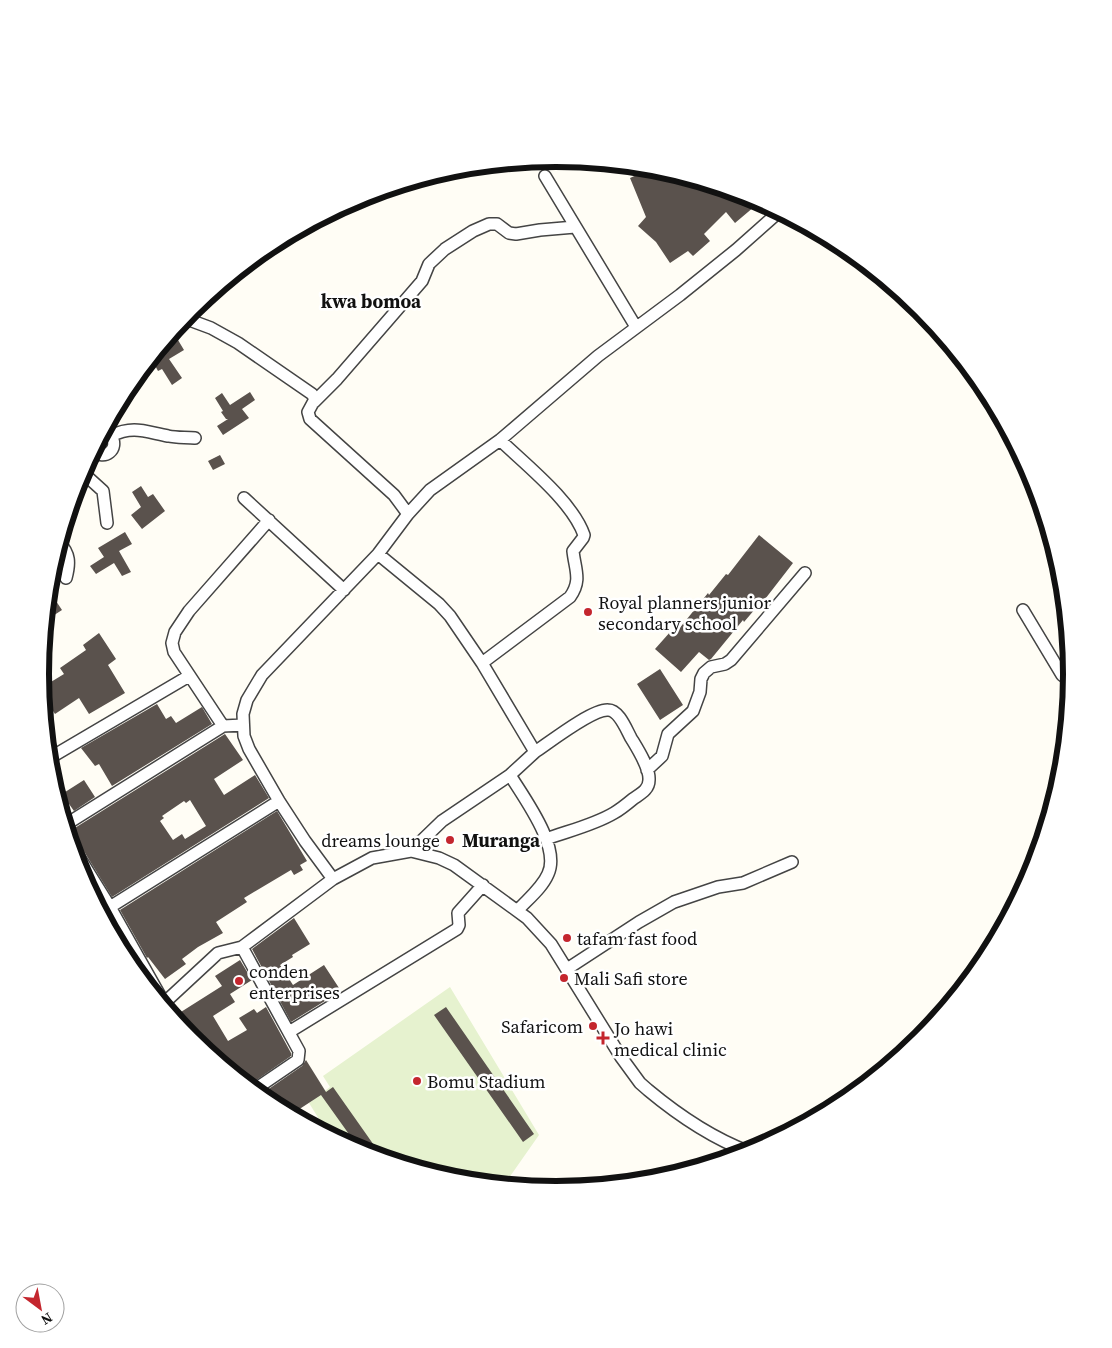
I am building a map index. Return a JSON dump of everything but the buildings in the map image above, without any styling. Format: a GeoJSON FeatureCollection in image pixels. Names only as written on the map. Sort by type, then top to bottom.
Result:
{"type":"FeatureCollection","features":[{"type":"Feature","properties":{"kind":"street"},"geometry":{"type":"LineString","coordinates":[[545,176],[636,327]]}},
{"type":"Feature","properties":{"kind":"street"},"geometry":{"type":"LineString","coordinates":[[332,879],[304,841],[249,749],[244,736],[243,714],[247,700],[262,675],[378,554],[408,514],[430,490],[500,440],[590,362],[728,257],[774,216]]}},
{"type":"Feature","properties":{"kind":"street"},"geometry":{"type":"LineString","coordinates":[[408,514],[394,494],[310,419],[308,412],[314,402],[337,379],[422,281],[430,264],[445,249],[473,231],[489,224],[499,225],[509,233],[516,234],[575,227]]}},
{"type":"Feature","properties":{"kind":"street"},"geometry":{"type":"LineString","coordinates":[[192,321],[211,328],[238,343],[312,394],[315,399],[314,402]]}},
{"type":"Feature","properties":{"kind":"street"},"geometry":{"type":"LineString","coordinates":[[110,433],[136,429],[168,436],[195,438]]}},
{"type":"Feature","properties":{"kind":"street"},"geometry":{"type":"LineString","coordinates":[[99,453],[104,455],[112,451],[114,444],[108,436]]}},
{"type":"Feature","properties":{"kind":"street"},"geometry":{"type":"LineString","coordinates":[[482,663],[570,597],[576,588],[578,580],[573,551],[584,535],[569,510],[552,490],[500,440]]}},
{"type":"Feature","properties":{"kind":"street"},"geometry":{"type":"LineString","coordinates":[[88,478],[103,491],[107,524]]}},
{"type":"Feature","properties":{"kind":"street"},"geometry":{"type":"LineString","coordinates":[[244,498],[344,590]]}},
{"type":"Feature","properties":{"kind":"street"},"geometry":{"type":"LineString","coordinates":[[223,726],[172,647],[175,632],[189,611],[269,520]]}},
{"type":"Feature","properties":{"kind":"street"},"geometry":{"type":"LineString","coordinates":[[64,549],[69,556],[69,568],[66,578]]}},
{"type":"Feature","properties":{"kind":"street"},"geometry":{"type":"LineString","coordinates":[[378,554],[439,604],[450,616],[482,663],[536,752]]}},
{"type":"Feature","properties":{"kind":"street"},"geometry":{"type":"LineString","coordinates":[[647,770],[662,756],[668,734],[694,711],[700,692],[701,679],[707,670],[731,660],[805,573]]}},
{"type":"Feature","properties":{"kind":"street"},"geometry":{"type":"LineString","coordinates":[[1023,610],[1063,676]]}},
{"type":"Feature","properties":{"kind":"street"},"geometry":{"type":"LineString","coordinates":[[55,754],[189,676]]}},
{"type":"Feature","properties":{"kind":"street"},"geometry":{"type":"LineString","coordinates":[[411,851],[454,811],[510,775],[536,752],[588,716],[608,710],[615,712],[638,750],[647,770],[650,778],[648,786],[643,792],[614,813],[546,839]]}},
{"type":"Feature","properties":{"kind":"street"},"geometry":{"type":"LineString","coordinates":[[71,821],[223,726],[243,724]]}},
{"type":"Feature","properties":{"kind":"street"},"geometry":{"type":"LineString","coordinates":[[510,775],[546,839],[551,865],[549,874],[543,883],[518,910]]}},
{"type":"Feature","properties":{"kind":"street"},"geometry":{"type":"LineString","coordinates":[[110,907],[279,800]]}},
{"type":"Feature","properties":{"kind":"street"},"geometry":{"type":"LineString","coordinates":[[168,999],[218,953],[242,947],[332,879],[372,858],[411,851],[447,862],[518,910],[539,930],[567,969],[640,1083],[661,1101],[706,1132],[737,1148]]}},
{"type":"Feature","properties":{"kind":"street"},"geometry":{"type":"LineString","coordinates":[[567,969],[639,922],[674,902],[718,887],[743,883],[792,862]]}},
{"type":"Feature","properties":{"kind":"street"},"geometry":{"type":"LineString","coordinates":[[90,876],[145,970]]}},
{"type":"Feature","properties":{"kind":"street"},"geometry":{"type":"LineString","coordinates":[[289,1032],[457,929],[459,925],[458,913],[483,885]]}},
{"type":"Feature","properties":{"kind":"street"},"geometry":{"type":"LineString","coordinates":[[242,947],[299,1050],[298,1060],[260,1086]]}},
{"type":"Feature","properties":{"kind":"green space","name":"Bomu Stadium"},"geometry":{"type":"Polygon","coordinates":[[[450,987],[539,1135],[508,1179],[457,1172],[425,1164],[362,1143],[322,1124],[309,1103],[330,1087],[323,1076],[450,987]]]}},
{"type":"Feature","properties":{"kind":"place","name":"Royal planners junior secondary school"},"geometry":{"type":"Point","coordinates":[588,612]}},
{"type":"Feature","properties":{"kind":"place","name":"dreams lounge"},"geometry":{"type":"Point","coordinates":[450,840]}},
{"type":"Feature","properties":{"kind":"place","name":"tafam fast food"},"geometry":{"type":"Point","coordinates":[567,938]}},
{"type":"Feature","properties":{"kind":"place","name":"Mali Safi store"},"geometry":{"type":"Point","coordinates":[564,978]}},
{"type":"Feature","properties":{"kind":"place","name":"conden enterprises"},"geometry":{"type":"Point","coordinates":[239,981]}},
{"type":"Feature","properties":{"kind":"place","name":"Safaricom"},"geometry":{"type":"Point","coordinates":[593,1026]}},
{"type":"Feature","properties":{"kind":"place","name":"Jo hawi medical clinic"},"geometry":{"type":"Point","coordinates":[603,1038]}},
{"type":"Feature","properties":{"kind":"place","name":"Bomu Stadium"},"geometry":{"type":"Point","coordinates":[417,1081]}},
{"type":"Feature","properties":{"kind":"district","name":"kwa bomoa"},"geometry":{"type":"Point","coordinates":[371,301]}},
{"type":"Feature","properties":{"kind":"district","name":"Muranga"},"geometry":{"type":"Point","coordinates":[501,840]}}]}
